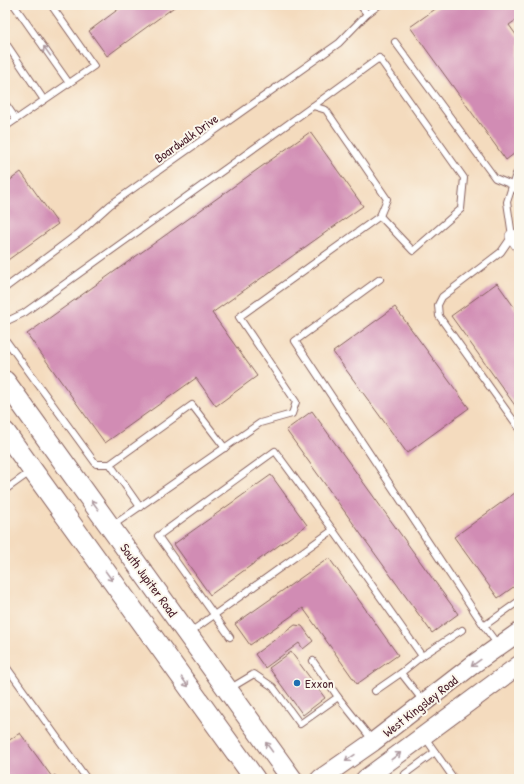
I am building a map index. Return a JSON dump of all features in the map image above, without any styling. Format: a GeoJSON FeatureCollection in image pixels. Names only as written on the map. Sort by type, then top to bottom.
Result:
{"type":"FeatureCollection","features":[{"type":"Feature","properties":{"kind":"main road","name":"South Jupiter Road"},"geometry":{"type":"LineString","coordinates":[[5,381],[292,779]]}},
{"type":"Feature","properties":{"kind":"main road"},"geometry":{"type":"LineString","coordinates":[[5,432],[255,779]]}},
{"type":"Feature","properties":{"kind":"main road"},"geometry":{"type":"LineString","coordinates":[[86,545],[111,527]]}},
{"type":"Feature","properties":{"kind":"main road","name":"West Kingsley Road"},"geometry":{"type":"LineString","coordinates":[[320,779],[373,742],[519,632]]}},
{"type":"Feature","properties":{"kind":"main road","name":"West Kingsley Road"},"geometry":{"type":"LineString","coordinates":[[365,779],[519,665]]}},
{"type":"Feature","properties":{"kind":"lane"},"geometry":{"type":"LineString","coordinates":[[14,5],[69,83]]}},
{"type":"Feature","properties":{"kind":"lane"},"geometry":{"type":"LineString","coordinates":[[5,127],[94,66],[51,5]]}},
{"type":"Feature","properties":{"kind":"lane"},"geometry":{"type":"LineString","coordinates":[[360,5],[366,14]]}},
{"type":"Feature","properties":{"kind":"lane","name":"Boardwalk Drive"},"geometry":{"type":"LineString","coordinates":[[5,288],[79,233],[110,205],[339,43],[366,14],[379,5]]}},
{"type":"Feature","properties":{"kind":"lane"},"geometry":{"type":"LineString","coordinates":[[5,42],[44,100]]}},
{"type":"Feature","properties":{"kind":"lane"},"geometry":{"type":"LineString","coordinates":[[396,42],[494,178],[512,185],[519,193]]}},
{"type":"Feature","properties":{"kind":"lane"},"geometry":{"type":"LineString","coordinates":[[5,322],[24,313],[379,58],[464,178],[461,209],[413,251],[380,216]]}},
{"type":"Feature","properties":{"kind":"lane"},"geometry":{"type":"LineString","coordinates":[[5,103],[16,119]]}},
{"type":"Feature","properties":{"kind":"lane"},"geometry":{"type":"LineString","coordinates":[[111,527],[260,423],[292,414],[296,402],[239,317],[380,216],[387,199],[326,110],[313,106]]}},
{"type":"Feature","properties":{"kind":"lane"},"geometry":{"type":"LineString","coordinates":[[519,172],[516,174],[506,202],[516,241],[442,297],[438,305],[439,316],[519,428]]}},
{"type":"Feature","properties":{"kind":"lane"},"geometry":{"type":"LineString","coordinates":[[380,280],[295,341],[484,626],[499,646]]}},
{"type":"Feature","properties":{"kind":"lane"},"geometry":{"type":"LineString","coordinates":[[5,339],[96,464],[110,464],[192,405],[225,448]]}},
{"type":"Feature","properties":{"kind":"lane"},"geometry":{"type":"LineString","coordinates":[[230,637],[158,536],[275,451],[422,656]]}},
{"type":"Feature","properties":{"kind":"lane"},"geometry":{"type":"LineString","coordinates":[[110,464],[140,507]]}},
{"type":"Feature","properties":{"kind":"lane"},"geometry":{"type":"LineString","coordinates":[[5,490],[32,470]]}},
{"type":"Feature","properties":{"kind":"lane"},"geometry":{"type":"LineString","coordinates":[[188,634],[333,530]]}},
{"type":"Feature","properties":{"kind":"lane"},"geometry":{"type":"LineString","coordinates":[[484,626],[519,601]]}},
{"type":"Feature","properties":{"kind":"lane"},"geometry":{"type":"LineString","coordinates":[[376,692],[422,656],[462,630]]}},
{"type":"Feature","properties":{"kind":"lane"},"geometry":{"type":"LineString","coordinates":[[313,661],[338,697],[373,742]]}},
{"type":"Feature","properties":{"kind":"lane"},"geometry":{"type":"LineString","coordinates":[[5,665],[88,779]]}},
{"type":"Feature","properties":{"kind":"lane"},"geometry":{"type":"LineString","coordinates":[[401,673],[424,703]]}},
{"type":"Feature","properties":{"kind":"lane"},"geometry":{"type":"LineString","coordinates":[[228,690],[254,674],[273,687],[300,724],[338,697]]}},
{"type":"Feature","properties":{"kind":"lane"},"geometry":{"type":"LineString","coordinates":[[423,735],[454,779]]}},
{"type":"Feature","properties":{"kind":"lane"},"geometry":{"type":"LineString","coordinates":[[408,779],[405,774],[435,752]]}},
{"type":"Feature","properties":{"kind":"building"},"geometry":{"type":"Polygon","coordinates":[[[124,5],[177,5],[107,56],[89,31],[124,5]]]}},
{"type":"Feature","properties":{"kind":"building"},"geometry":{"type":"Polygon","coordinates":[[[441,5],[519,5],[519,18],[509,25],[519,39],[519,150],[506,160],[410,27],[441,5]]]}},
{"type":"Feature","properties":{"kind":"building"},"geometry":{"type":"Polygon","coordinates":[[[310,132],[363,206],[212,313],[257,376],[216,406],[196,378],[105,443],[27,334],[310,132]]]}},
{"type":"Feature","properties":{"kind":"building"},"geometry":{"type":"Polygon","coordinates":[[[21,172],[58,224],[5,262],[5,184],[21,172]]]}},
{"type":"Feature","properties":{"kind":"building"},"geometry":{"type":"Polygon","coordinates":[[[497,283],[519,314],[519,411],[451,316],[497,283]]]}},
{"type":"Feature","properties":{"kind":"building"},"geometry":{"type":"Polygon","coordinates":[[[395,307],[469,408],[407,453],[333,352],[395,307]]]}},
{"type":"Feature","properties":{"kind":"building"},"geometry":{"type":"Polygon","coordinates":[[[312,411],[458,614],[432,633],[286,430],[312,411]]]}},
{"type":"Feature","properties":{"kind":"building"},"geometry":{"type":"Polygon","coordinates":[[[271,475],[307,525],[210,595],[174,544],[271,475]]]}},
{"type":"Feature","properties":{"kind":"building"},"geometry":{"type":"Polygon","coordinates":[[[519,490],[519,583],[498,598],[454,537],[519,490]]]}},
{"type":"Feature","properties":{"kind":"building"},"geometry":{"type":"Polygon","coordinates":[[[329,558],[398,655],[357,684],[303,608],[250,645],[235,624],[329,558]]]}},
{"type":"Feature","properties":{"kind":"building"},"geometry":{"type":"Polygon","coordinates":[[[295,625],[302,626],[313,641],[303,649],[299,643],[265,668],[255,654],[295,625]]]}},
{"type":"Feature","properties":{"kind":"building","name":"Exxon"},"geometry":{"type":"Polygon","coordinates":[[[291,652],[325,698],[303,715],[269,668],[291,652]]]}},
{"type":"Feature","properties":{"kind":"building"},"geometry":{"type":"Polygon","coordinates":[[[20,733],[52,777],[55,775],[58,779],[5,779],[5,743],[20,733]]]}},
{"type":"Feature","properties":{"kind":"place","name":"Exxon"},"geometry":{"type":"Point","coordinates":[297,683]}}]}
